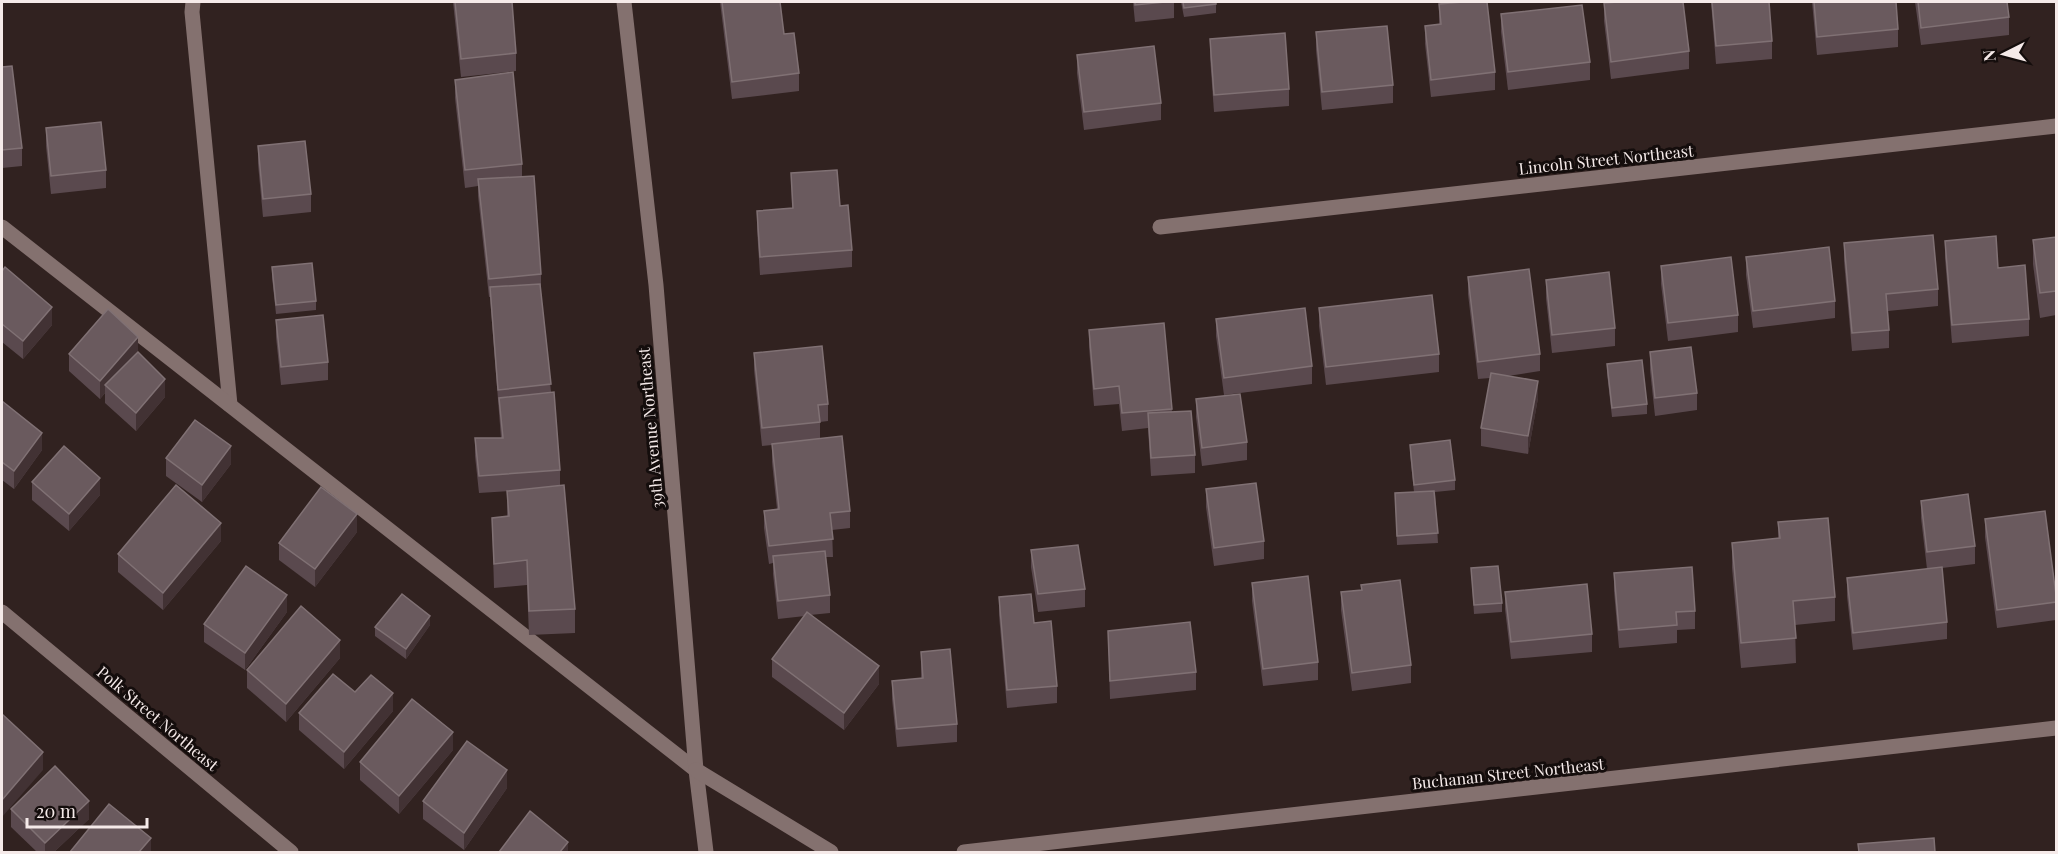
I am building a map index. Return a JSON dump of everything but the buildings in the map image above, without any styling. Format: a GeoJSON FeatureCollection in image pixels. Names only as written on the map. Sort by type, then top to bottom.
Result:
{"type":"FeatureCollection","features":[{"type":"Feature","properties":{"kind":"street"},"geometry":{"type":"LineString","coordinates":[[193,2],[192,12],[230,405]]}},
{"type":"Feature","properties":{"kind":"street","name":"39th Avenue Northeast"},"geometry":{"type":"LineString","coordinates":[[624,2],[656,285],[696,770],[706,852]]}},
{"type":"Feature","properties":{"kind":"street","name":"Lincoln Street Northeast"},"geometry":{"type":"LineString","coordinates":[[1160,227],[2056,126]]}},
{"type":"Feature","properties":{"kind":"street"},"geometry":{"type":"LineString","coordinates":[[2,227],[696,770],[831,852]]}},
{"type":"Feature","properties":{"kind":"street","name":"Polk Street Northeast"},"geometry":{"type":"LineString","coordinates":[[2,612],[291,852]]}},
{"type":"Feature","properties":{"kind":"street","name":"Buchanan Street Northeast"},"geometry":{"type":"LineString","coordinates":[[964,852],[2056,728]]}}]}
